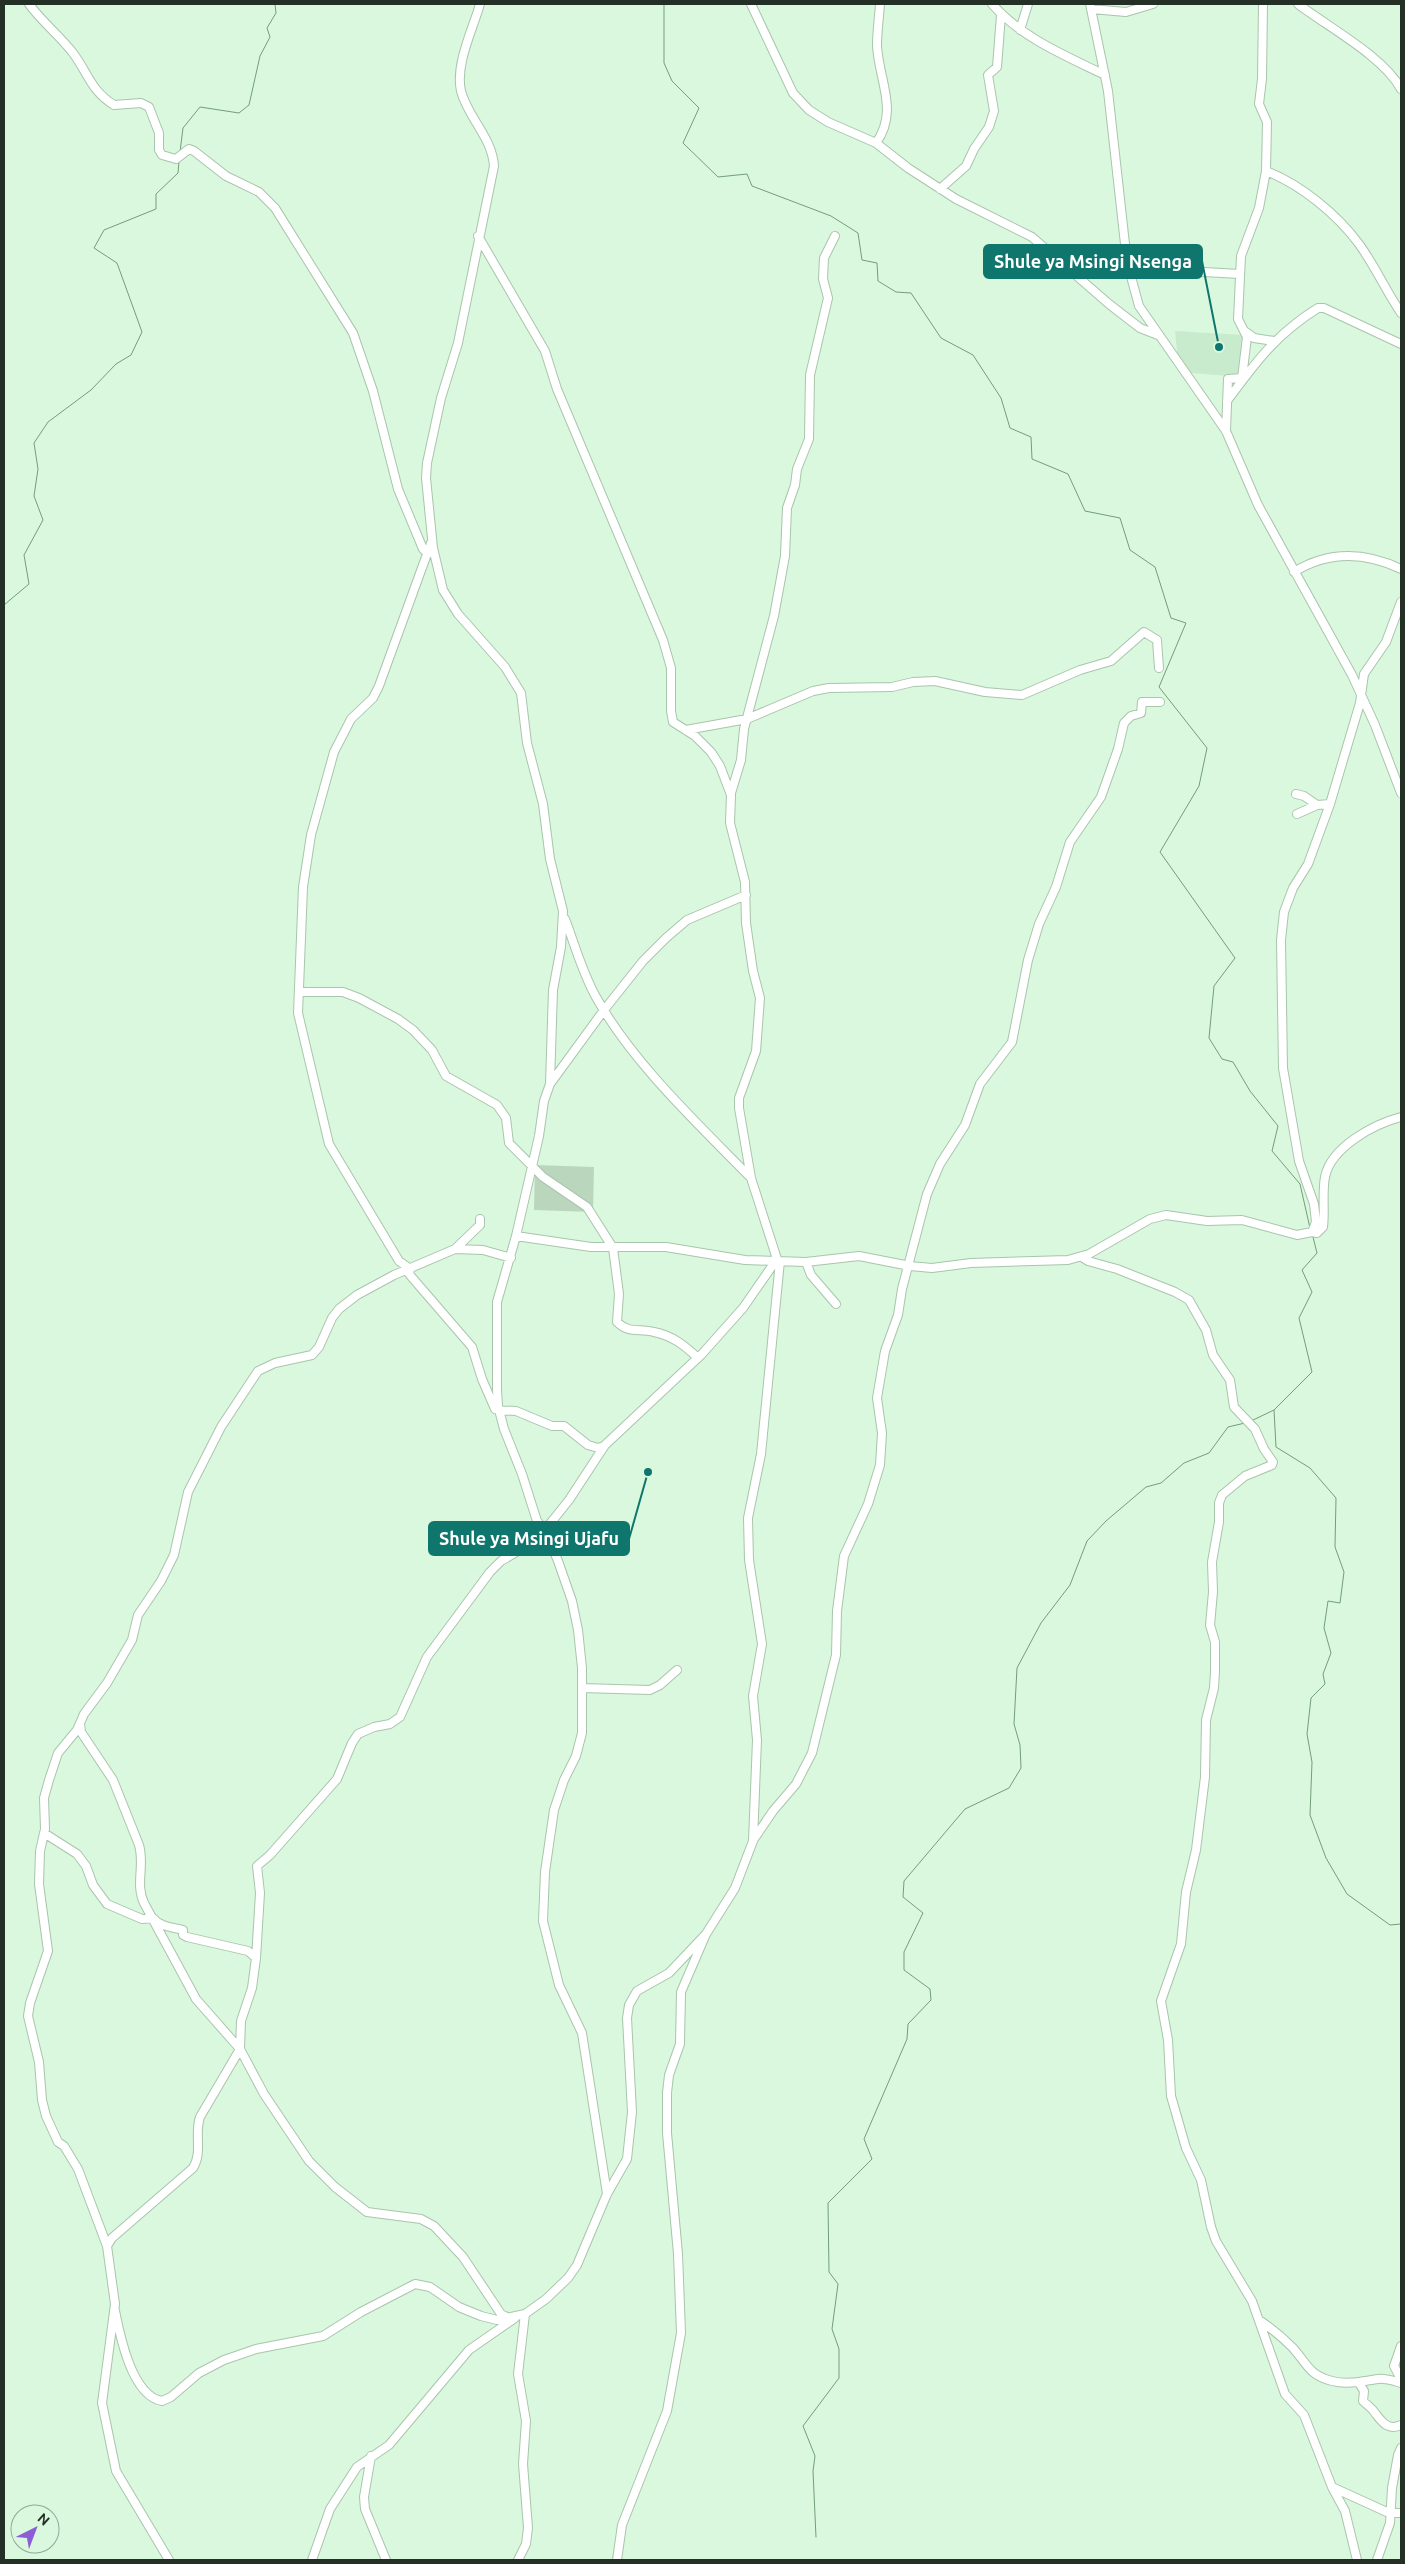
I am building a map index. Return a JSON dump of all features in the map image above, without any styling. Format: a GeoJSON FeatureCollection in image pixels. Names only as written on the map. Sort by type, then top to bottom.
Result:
{"type":"FeatureCollection","features":[{"type":"Feature","properties":{"kind":"street"},"geometry":{"type":"LineString","coordinates":[[29,4],[43,23],[73,53],[93,88],[101,95],[114,105],[140,103],[149,107],[158,127],[160,136],[159,150],[162,155],[176,159],[188,149],[194,150],[226,176],[259,192],[275,208],[353,333],[371,386],[398,489],[423,549],[428,554]]}},
{"type":"Feature","properties":{"kind":"street"},"geometry":{"type":"LineString","coordinates":[[480,4],[462,66],[461,88],[464,100],[484,134],[493,159],[492,176],[478,236],[458,343],[444,388],[427,463],[426,478],[438,571],[448,599],[466,623],[505,666],[521,694],[527,743],[541,792],[550,859],[560,892],[564,915],[590,985],[604,1010],[659,1082],[751,1178]]}},
{"type":"Feature","properties":{"kind":"street"},"geometry":{"type":"LineString","coordinates":[[751,4],[769,45],[799,102],[828,122],[876,143],[940,189],[1032,237],[1134,324],[1160,336]]}},
{"type":"Feature","properties":{"kind":"street"},"geometry":{"type":"LineString","coordinates":[[876,143],[883,131],[888,114],[877,46],[880,4]]}},
{"type":"Feature","properties":{"kind":"street"},"geometry":{"type":"LineString","coordinates":[[992,4],[1001,15],[1020,30],[1050,48],[1105,75]]}},
{"type":"Feature","properties":{"kind":"street"},"geometry":{"type":"LineString","coordinates":[[1020,30],[1028,4]]}},
{"type":"Feature","properties":{"kind":"street"},"geometry":{"type":"LineString","coordinates":[[1153,4],[1126,12],[1090,6],[1105,75],[1126,252],[1139,306],[1226,431],[1252,493],[1362,696],[1401,793]]}},
{"type":"Feature","properties":{"kind":"street"},"geometry":{"type":"LineString","coordinates":[[1263,4],[1262,79],[1259,104],[1267,122],[1266,171],[1259,208],[1242,249],[1238,319],[1246,332],[1254,338],[1274,341]]}},
{"type":"Feature","properties":{"kind":"street"},"geometry":{"type":"LineString","coordinates":[[1298,4],[1378,62],[1393,76],[1401,89]]}},
{"type":"Feature","properties":{"kind":"street"},"geometry":{"type":"LineString","coordinates":[[940,189],[966,166],[992,120],[993,106],[988,75],[997,67],[1001,15]]}},
{"type":"Feature","properties":{"kind":"street"},"geometry":{"type":"LineString","coordinates":[[1266,171],[1284,179],[1302,191],[1348,231],[1360,246],[1401,313]]}},
{"type":"Feature","properties":{"kind":"street"},"geometry":{"type":"LineString","coordinates":[[478,236],[504,278],[549,359],[557,389],[663,640],[671,668],[671,716],[677,726],[701,741],[716,759],[731,795]]}},
{"type":"Feature","properties":{"kind":"street"},"geometry":{"type":"LineString","coordinates":[[753,1841],[757,1740],[753,1696],[762,1644],[749,1560],[748,1518],[761,1454],[778,1260],[751,1178],[738,1103],[756,1050],[760,998],[752,971],[746,923],[746,895],[730,823],[731,795],[740,766],[747,719],[774,616],[785,556],[786,513],[795,485],[797,469],[808,440],[809,380],[828,298],[823,279],[824,258],[835,236]]}},
{"type":"Feature","properties":{"kind":"street"},"geometry":{"type":"LineString","coordinates":[[1126,252],[1168,270],[1240,274]]}},
{"type":"Feature","properties":{"kind":"street"},"geometry":{"type":"LineString","coordinates":[[1227,401],[1241,385],[1247,372],[1274,341],[1313,311],[1322,307],[1401,344]]}},
{"type":"Feature","properties":{"kind":"street"},"geometry":{"type":"LineString","coordinates":[[1226,431],[1228,379],[1242,378],[1246,332]]}},
{"type":"Feature","properties":{"kind":"street"},"geometry":{"type":"LineString","coordinates":[[410,1269],[399,1261],[375,1217],[339,1162],[326,1137],[319,1094],[299,1019],[303,887],[309,842],[333,755],[351,719],[376,693],[433,537]]}},
{"type":"Feature","properties":{"kind":"street"},"geometry":{"type":"LineString","coordinates":[[1294,572],[1315,560],[1341,556],[1358,557],[1401,569]]}},
{"type":"Feature","properties":{"kind":"street"},"geometry":{"type":"LineString","coordinates":[[1312,1232],[1316,1222],[1314,1204],[1299,1161],[1283,1068],[1281,940],[1287,902],[1308,864],[1330,804],[1362,696],[1364,674],[1386,642],[1401,602]]}},
{"type":"Feature","properties":{"kind":"street"},"geometry":{"type":"LineString","coordinates":[[686,730],[747,719],[812,692],[829,688],[892,687],[913,682],[935,681],[985,692],[1022,695],[1080,670],[1111,661],[1144,632],[1157,640],[1158,668]]}},
{"type":"Feature","properties":{"kind":"street"},"geometry":{"type":"LineString","coordinates":[[617,2560],[622,2525],[635,2499],[653,2441],[667,2411],[681,2333],[678,2254],[667,2133],[667,2093],[669,2075],[680,2044],[681,1992],[706,1934],[735,1888],[753,1841],[773,1811],[796,1784],[812,1753],[836,1655],[837,1611],[844,1556],[868,1504],[880,1465],[882,1433],[877,1398],[886,1344],[898,1315],[902,1290],[928,1194],[937,1170],[963,1129],[980,1084],[1012,1042],[1028,960],[1039,924],[1056,887],[1071,839],[1101,798],[1125,721],[1131,716],[1141,713],[1140,704],[1143,702],[1160,702]]}},
{"type":"Feature","properties":{"kind":"street"},"geometry":{"type":"LineString","coordinates":[[1296,794],[1304,796],[1317,805]]}},
{"type":"Feature","properties":{"kind":"street"},"geometry":{"type":"LineString","coordinates":[[1297,814],[1317,805],[1330,804]]}},
{"type":"Feature","properties":{"kind":"street"},"geometry":{"type":"LineString","coordinates":[[550,1084],[604,1010],[643,961],[677,927],[698,914],[746,895]]}},
{"type":"Feature","properties":{"kind":"street"},"geometry":{"type":"LineString","coordinates":[[564,915],[553,990],[550,1084],[544,1102],[533,1164],[511,1258],[496,1311],[498,1410],[537,1521],[545,1530],[567,1587],[575,1615],[582,1688],[583,1724],[580,1744],[558,1794],[554,1810],[544,1874],[543,1921],[559,1984],[582,2033],[607,2194]]}},
{"type":"Feature","properties":{"kind":"street"},"geometry":{"type":"LineString","coordinates":[[300,992],[343,992],[360,998],[407,1024],[432,1050],[446,1076],[488,1098],[500,1108],[506,1118],[507,1140],[544,1177],[587,1207],[613,1248],[619,1294],[617,1322],[628,1330],[652,1331],[672,1337],[698,1358]]}},
{"type":"Feature","properties":{"kind":"street"},"geometry":{"type":"LineString","coordinates":[[516,1236],[564,1244],[613,1248],[666,1247],[737,1259],[806,1262],[860,1256],[910,1266],[932,1268],[971,1263],[1056,1262],[1082,1257],[1150,1219],[1166,1215],[1207,1221],[1242,1220],[1270,1230],[1297,1235],[1317,1233],[1323,1227],[1325,1175],[1332,1162],[1358,1136],[1379,1124],[1401,1117]]}},
{"type":"Feature","properties":{"kind":"street"},"geometry":{"type":"LineString","coordinates":[[480,1220],[480,1225],[455,1250],[380,1282],[339,1309],[332,1318],[319,1347],[312,1355],[267,1366],[254,1375],[221,1427],[188,1492],[176,1550],[169,1567],[138,1615],[130,1643],[107,1683],[58,1753],[49,1780],[44,1798],[44,1833],[40,1851],[40,1884],[48,1951],[30,2003],[30,2027],[39,2062],[46,2116],[58,2142],[64,2146],[78,2170],[107,2246],[115,2311],[124,2347],[137,2380],[150,2395],[162,2401],[169,2399],[198,2373],[224,2360],[256,2349],[323,2336],[361,2312],[415,2284],[430,2287],[459,2307],[497,2320],[525,2314],[546,2299],[572,2272],[607,2194],[627,2160],[632,2112],[627,2018],[629,2005],[638,1991],[669,1973],[706,1934]]}},
{"type":"Feature","properties":{"kind":"street"},"geometry":{"type":"LineString","coordinates":[[455,1250],[483,1250],[511,1258]]}},
{"type":"Feature","properties":{"kind":"street"},"geometry":{"type":"LineString","coordinates":[[1082,1257],[1088,1261],[1116,1269],[1175,1292],[1189,1300],[1206,1330],[1213,1355],[1230,1380],[1234,1407],[1255,1429],[1264,1449],[1273,1462],[1272,1465],[1244,1476],[1222,1495],[1219,1503],[1219,1522],[1212,1562],[1213,1592],[1210,1625],[1215,1648],[1215,1671],[1214,1688],[1206,1720],[1205,1777],[1196,1850],[1186,1892],[1181,1944],[1161,2001],[1168,2040],[1169,2090],[1184,2139],[1201,2180],[1216,2241],[1244,2285],[1259,2320],[1285,2394],[1304,2414],[1332,2486],[1345,2510],[1357,2560]]}},
{"type":"Feature","properties":{"kind":"street"},"geometry":{"type":"LineString","coordinates":[[107,2246],[112,2238],[193,2168],[199,2156],[198,2124],[200,2117],[240,2049],[241,2021],[252,1988],[256,1958],[260,1893],[257,1866],[275,1850],[337,1779],[352,1743],[358,1734],[374,1727],[390,1724],[400,1717],[426,1657],[490,1572],[504,1560],[532,1543],[545,1530],[569,1500],[604,1446],[698,1358],[743,1308],[778,1260]]}},
{"type":"Feature","properties":{"kind":"street"},"geometry":{"type":"LineString","coordinates":[[806,1262],[811,1275],[836,1304]]}},
{"type":"Feature","properties":{"kind":"street"},"geometry":{"type":"LineString","coordinates":[[410,1269],[409,1274],[474,1350],[482,1379],[502,1422]]}},
{"type":"Feature","properties":{"kind":"street"},"geometry":{"type":"LineString","coordinates":[[498,1410],[516,1411],[552,1426],[564,1426],[588,1445],[598,1448],[604,1446]]}},
{"type":"Feature","properties":{"kind":"street"},"geometry":{"type":"LineString","coordinates":[[582,1688],[650,1690],[660,1685],[677,1670]]}},
{"type":"Feature","properties":{"kind":"street"},"geometry":{"type":"LineString","coordinates":[[80,1724],[81,1732],[113,1780],[139,1845],[142,1856],[140,1892],[153,1918],[196,1999],[240,2049],[271,2105],[309,2161],[367,2212],[421,2219],[434,2226],[454,2245],[501,2314],[511,2318]]}},
{"type":"Feature","properties":{"kind":"street"},"geometry":{"type":"LineString","coordinates":[[44,1833],[77,1854],[86,1866],[93,1885],[108,1904],[142,1919],[153,1918],[166,1926],[183,1930],[183,1935],[187,1937],[248,1951],[256,1958]]}},
{"type":"Feature","properties":{"kind":"street"},"geometry":{"type":"LineString","coordinates":[[115,2311],[102,2404],[111,2455],[116,2470],[169,2560]]}},
{"type":"Feature","properties":{"kind":"street"},"geometry":{"type":"LineString","coordinates":[[518,2560],[526,2544],[528,2528],[523,2464],[526,2421],[518,2374],[525,2314]]}},
{"type":"Feature","properties":{"kind":"street"},"geometry":{"type":"LineString","coordinates":[[312,2560],[333,2503],[352,2473],[371,2456],[389,2445],[448,2372],[469,2350],[511,2318]]}},
{"type":"Feature","properties":{"kind":"street"},"geometry":{"type":"LineString","coordinates":[[1259,2320],[1290,2346],[1312,2372],[1331,2380],[1359,2383],[1379,2379],[1401,2381]]}},
{"type":"Feature","properties":{"kind":"street"},"geometry":{"type":"LineString","coordinates":[[1401,2346],[1394,2366],[1401,2381]]}},
{"type":"Feature","properties":{"kind":"street"},"geometry":{"type":"LineString","coordinates":[[1359,2383],[1364,2391],[1363,2401],[1374,2411],[1382,2424],[1390,2426],[1401,2425]]}},
{"type":"Feature","properties":{"kind":"street"},"geometry":{"type":"LineString","coordinates":[[1377,2560],[1392,2514],[1392,2488],[1401,2448]]}},
{"type":"Feature","properties":{"kind":"street"},"geometry":{"type":"LineString","coordinates":[[371,2456],[364,2496],[365,2509],[386,2560]]}},
{"type":"Feature","properties":{"kind":"street"},"geometry":{"type":"LineString","coordinates":[[1332,2486],[1392,2514],[1401,2513]]}},
{"type":"Feature","properties":{"kind":"shaded area"},"geometry":{"type":"Polygon","coordinates":[[[1175,331],[1245,335],[1241,377],[1179,372],[1175,331]]]}},
{"type":"Feature","properties":{"kind":"shaded area"},"geometry":{"type":"Polygon","coordinates":[[[535,1165],[594,1167],[593,1212],[534,1210],[535,1165]]]}},
{"type":"Feature","properties":{"kind":"waterway"},"geometry":{"type":"LineString","coordinates":[[180,152],[183,128],[200,107],[239,113],[249,105],[260,56],[270,37],[267,28],[276,13],[275,4]]}},
{"type":"Feature","properties":{"kind":"waterway"},"geometry":{"type":"LineString","coordinates":[[664,4],[664,63],[672,81],[699,108],[683,143],[718,177],[747,174],[752,186],[831,216],[858,233],[862,260],[877,263],[878,281],[896,292],[911,293],[941,338],[973,355],[1001,398],[1010,428],[1031,437],[1032,459],[1068,474],[1085,511],[1120,518],[1130,550],[1155,567],[1171,618],[1186,623],[1159,687],[1207,748],[1199,786],[1160,852],[1235,958],[1214,986],[1209,1038],[1222,1059],[1233,1062],[1250,1091],[1278,1126],[1272,1151],[1300,1184],[1310,1228]]}},
{"type":"Feature","properties":{"kind":"waterway"},"geometry":{"type":"LineString","coordinates":[[4,605],[29,584],[24,555],[43,520],[34,496],[38,469],[34,443],[48,422],[91,390],[116,364],[131,355],[142,332],[117,263],[94,248],[104,230],[156,209],[156,194],[178,173],[179,161]]}},
{"type":"Feature","properties":{"kind":"waterway"},"geometry":{"type":"LineString","coordinates":[[1313,1237],[1317,1253],[1302,1270],[1312,1292],[1299,1318],[1312,1372],[1274,1410],[1276,1447],[1310,1468],[1336,1498],[1335,1547],[1344,1572],[1340,1603],[1328,1601],[1324,1628],[1331,1653],[1323,1674],[1325,1684],[1311,1698],[1307,1734],[1312,1762],[1310,1815],[1326,1858],[1347,1894],[1390,1925],[1401,1924]]}},
{"type":"Feature","properties":{"kind":"waterway"},"geometry":{"type":"LineString","coordinates":[[1251,1421],[1274,1410]]}},
{"type":"Feature","properties":{"kind":"waterway"},"geometry":{"type":"LineString","coordinates":[[816,2537],[813,2471],[815,2456],[803,2426],[839,2378],[839,2349],[832,2329],[838,2284],[829,2272],[828,2203],[872,2159],[864,2139],[907,2039],[908,2024],[931,2000],[930,1989],[904,1970],[904,1952],[923,1913],[903,1897],[904,1881],[965,1809],[1009,1788],[1021,1768],[1020,1745],[1014,1724],[1017,1668],[1041,1623],[1070,1585],[1087,1541],[1106,1521],[1146,1487],[1161,1483],[1184,1463],[1209,1453],[1228,1427],[1245,1423]]}},
{"type":"Feature","properties":{"kind":"place","name":"Shule ya Msingi Nsenga"},"geometry":{"type":"Point","coordinates":[1219,347]}},
{"type":"Feature","properties":{"kind":"place","name":"Shule ya Msingi Ujafu"},"geometry":{"type":"Point","coordinates":[648,1472]}}]}
